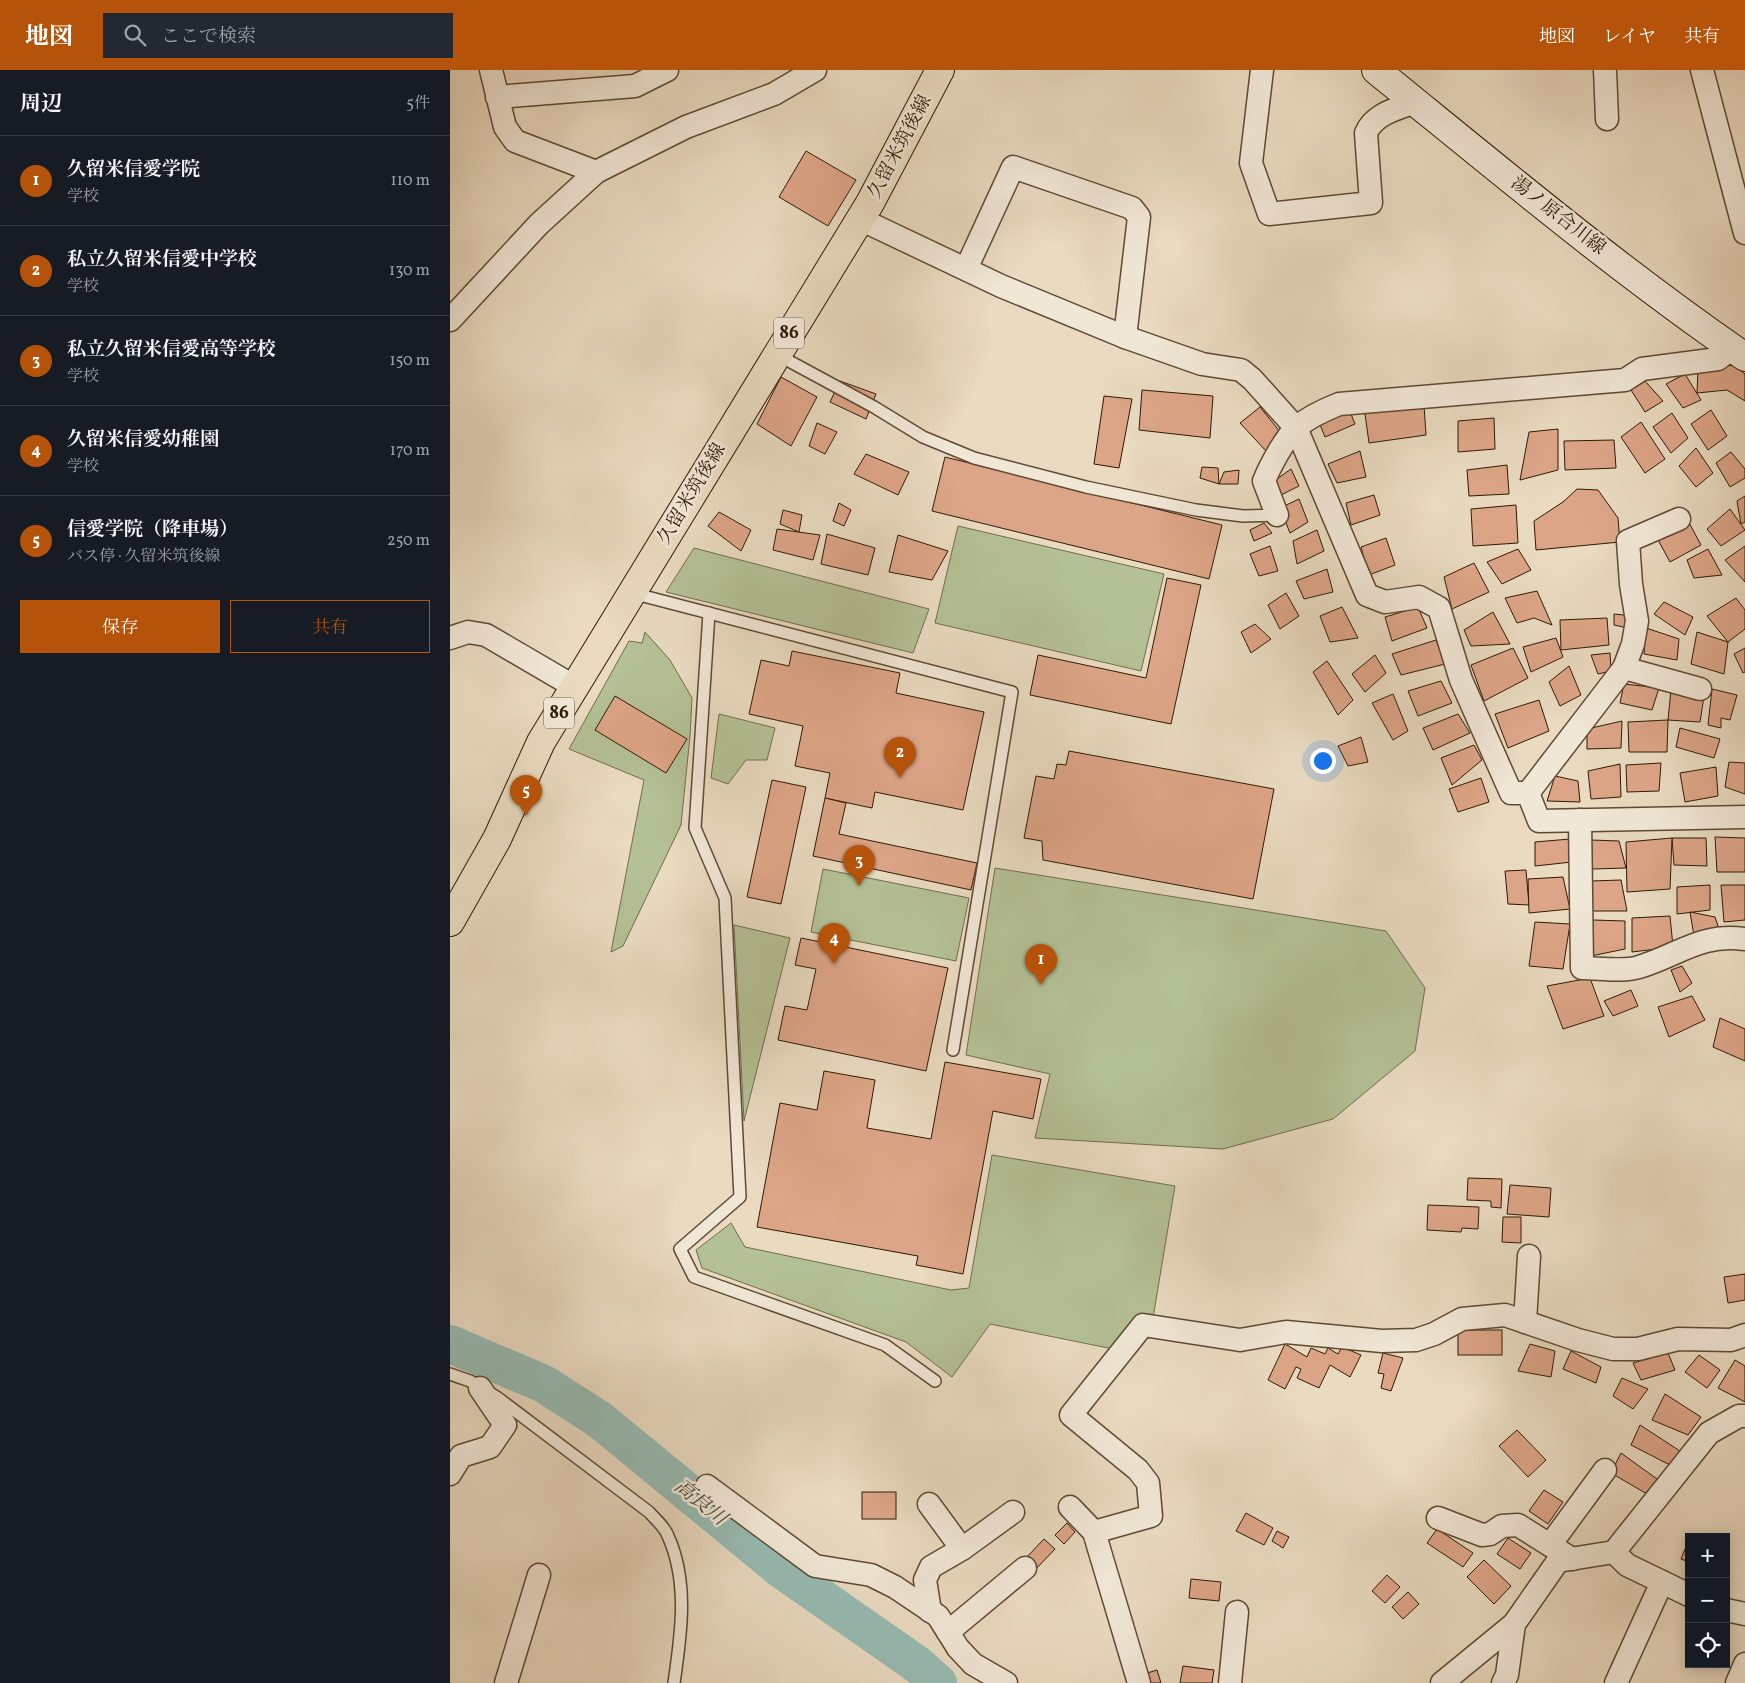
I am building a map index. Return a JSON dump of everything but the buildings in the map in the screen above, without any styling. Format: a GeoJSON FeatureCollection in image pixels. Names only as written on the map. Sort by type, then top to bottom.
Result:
{"type":"FeatureCollection","features":[{"type":"Feature","properties":{"kind":"main road","name":"久留米筑後線"},"geometry":{"type":"LineString","coordinates":[[450,922],[497,838],[541,742],[860,219],[940,70]]}},
{"type":"Feature","properties":{"kind":"main road","name":"湯ノ原合川線"},"geometry":{"type":"LineString","coordinates":[[1376,70],[1502,173],[1738,353]]}},
{"type":"Feature","properties":{"kind":"street"},"geometry":{"type":"LineString","coordinates":[[490,70],[505,127],[515,141],[596,172]]}},
{"type":"Feature","properties":{"kind":"street"},"geometry":{"type":"LineString","coordinates":[[497,97],[632,78],[667,70]]}},
{"type":"Feature","properties":{"kind":"street"},"geometry":{"type":"LineString","coordinates":[[450,320],[539,224],[596,172],[686,127],[774,94],[815,70]]}},
{"type":"Feature","properties":{"kind":"street"},"geometry":{"type":"LineString","coordinates":[[1262,70],[1251,163],[1269,214],[1371,203],[1366,133],[1370,123],[1385,113],[1415,102]]}},
{"type":"Feature","properties":{"kind":"street"},"geometry":{"type":"LineString","coordinates":[[1605,70],[1607,119]]}},
{"type":"Feature","properties":{"kind":"street"},"geometry":{"type":"LineString","coordinates":[[1702,70],[1745,233]]}},
{"type":"Feature","properties":{"kind":"street"},"geometry":{"type":"LineString","coordinates":[[966,269],[1013,168],[1132,208],[1139,218],[1125,337]]}},
{"type":"Feature","properties":{"kind":"street"},"geometry":{"type":"LineString","coordinates":[[860,219],[1001,286],[1125,337],[1202,364],[1240,370],[1252,379],[1296,428],[1367,595],[1385,602],[1419,597],[1439,608],[1460,680],[1511,793],[1528,794]]}},
{"type":"Feature","properties":{"kind":"street"},"geometry":{"type":"LineString","coordinates":[[1277,515],[1264,481],[1268,470],[1296,428],[1316,414],[1339,404],[1625,380],[1642,369],[1718,359],[1738,353]]}},
{"type":"Feature","properties":{"kind":"street"},"geometry":{"type":"LineString","coordinates":[[1528,794],[1624,668],[1634,644],[1637,621],[1631,584],[1628,541],[1679,519]]}},
{"type":"Feature","properties":{"kind":"street"},"geometry":{"type":"LineString","coordinates":[[450,638],[468,632],[486,635],[575,687]]}},
{"type":"Feature","properties":{"kind":"street"},"geometry":{"type":"LineString","coordinates":[[1624,668],[1700,689]]}},
{"type":"Feature","properties":{"kind":"street"},"geometry":{"type":"LineString","coordinates":[[1528,794],[1539,821],[1745,817]]}},
{"type":"Feature","properties":{"kind":"street"},"geometry":{"type":"LineString","coordinates":[[1580,820],[1582,968],[1637,968],[1701,941],[1728,937],[1745,940]]}},
{"type":"Feature","properties":{"kind":"street"},"geometry":{"type":"LineString","coordinates":[[1525,1322],[1529,1256]]}},
{"type":"Feature","properties":{"kind":"street"},"geometry":{"type":"LineString","coordinates":[[1094,1532],[1151,1516],[1148,1483],[1138,1470],[1071,1414],[1143,1325],[1240,1340],[1286,1332],[1382,1341],[1416,1340],[1434,1334],[1462,1319],[1506,1314],[1578,1340],[1613,1349],[1638,1349],[1678,1339],[1731,1340],[1745,1336]]}},
{"type":"Feature","properties":{"kind":"street"},"geometry":{"type":"LineString","coordinates":[[450,1474],[461,1456],[490,1447],[505,1426],[480,1388]]}},
{"type":"Feature","properties":{"kind":"street"},"geometry":{"type":"LineString","coordinates":[[1442,1683],[1514,1624],[1558,1561],[1614,1552],[1709,1433],[1739,1416],[1745,1416]]}},
{"type":"Feature","properties":{"kind":"street"},"geometry":{"type":"LineString","coordinates":[[1550,1545],[1604,1470]]}},
{"type":"Feature","properties":{"kind":"street"},"geometry":{"type":"LineString","coordinates":[[708,1486],[815,1566],[871,1575],[895,1587],[938,1616],[958,1648],[973,1664],[1006,1683]]}},
{"type":"Feature","properties":{"kind":"street"},"geometry":{"type":"LineString","coordinates":[[929,1504],[962,1549]]}},
{"type":"Feature","properties":{"kind":"street"},"geometry":{"type":"LineString","coordinates":[[1070,1507],[1094,1532],[1139,1683]]}},
{"type":"Feature","properties":{"kind":"street"},"geometry":{"type":"LineString","coordinates":[[930,1611],[925,1580],[931,1567],[962,1549],[1014,1512]]}},
{"type":"Feature","properties":{"kind":"street"},"geometry":{"type":"LineString","coordinates":[[1438,1518],[1482,1535],[1490,1534],[1502,1526],[1518,1525],[1572,1559]]}},
{"type":"Feature","properties":{"kind":"street"},"geometry":{"type":"LineString","coordinates":[[1614,1552],[1627,1565],[1685,1593]]}},
{"type":"Feature","properties":{"kind":"street"},"geometry":{"type":"LineString","coordinates":[[948,1632],[1025,1568]]}},
{"type":"Feature","properties":{"kind":"street"},"geometry":{"type":"LineString","coordinates":[[506,1683],[539,1575]]}},
{"type":"Feature","properties":{"kind":"street"},"geometry":{"type":"LineString","coordinates":[[1616,1683],[1662,1582]]}},
{"type":"Feature","properties":{"kind":"street"},"geometry":{"type":"LineString","coordinates":[[1730,1611],[1745,1614]]}},
{"type":"Feature","properties":{"kind":"street"},"geometry":{"type":"LineString","coordinates":[[1230,1683],[1237,1612]]}},
{"type":"Feature","properties":{"kind":"street"},"geometry":{"type":"LineString","coordinates":[[1503,1683],[1507,1675],[1514,1624]]}},
{"type":"Feature","properties":{"kind":"street"},"geometry":{"type":"LineString","coordinates":[[1737,1683],[1745,1664]]}},
{"type":"Feature","properties":{"kind":"lane"},"geometry":{"type":"LineString","coordinates":[[776,354],[874,407],[923,437],[974,458],[1086,487],[1196,510],[1243,516],[1277,515]]}},
{"type":"Feature","properties":{"kind":"lane"},"geometry":{"type":"LineString","coordinates":[[632,593],[1012,692],[952,1050]]}},
{"type":"Feature","properties":{"kind":"lane"},"geometry":{"type":"LineString","coordinates":[[709,613],[695,828],[725,898],[740,1197],[680,1249],[694,1276],[884,1345],[935,1381]]}},
{"type":"Feature","properties":{"kind":"lane"},"geometry":{"type":"LineString","coordinates":[[450,1374],[498,1398],[650,1512],[668,1535],[682,1586],[680,1639],[674,1683]]}},
{"type":"Feature","properties":{"kind":"green space"},"geometry":{"type":"Polygon","coordinates":[[[958,526],[1164,574],[1141,671],[935,623],[958,526]]]}},
{"type":"Feature","properties":{"kind":"green space"},"geometry":{"type":"Polygon","coordinates":[[[694,548],[929,609],[913,653],[666,592],[694,548]]]}},
{"type":"Feature","properties":{"kind":"green space"},"geometry":{"type":"Polygon","coordinates":[[[645,632],[670,660],[692,698],[681,825],[623,946],[611,952],[644,780],[569,749],[629,641],[642,643],[645,632]]]}},
{"type":"Feature","properties":{"kind":"green space"},"geometry":{"type":"Polygon","coordinates":[[[719,714],[775,728],[767,760],[746,760],[728,784],[711,778],[719,714]]]}},
{"type":"Feature","properties":{"kind":"green space"},"geometry":{"type":"Polygon","coordinates":[[[995,868],[1386,931],[1425,988],[1415,1051],[1333,1119],[1223,1149],[1035,1138],[1050,1074],[966,1055],[995,868]]]}},
{"type":"Feature","properties":{"kind":"green space"},"geometry":{"type":"Polygon","coordinates":[[[823,869],[969,898],[956,961],[811,932],[823,869]]]}},
{"type":"Feature","properties":{"kind":"green space"},"geometry":{"type":"Polygon","coordinates":[[[734,925],[790,938],[744,1121],[734,925]]]}},
{"type":"Feature","properties":{"kind":"green space"},"geometry":{"type":"Polygon","coordinates":[[[992,1155],[1175,1186],[1153,1318],[1113,1349],[990,1324],[952,1377],[906,1342],[702,1268],[696,1250],[731,1223],[745,1247],[951,1290],[969,1288],[992,1155]]]}},
{"type":"Feature","properties":{"kind":"waterway","name":"高良川"},"geometry":{"type":"LineString","coordinates":[[450,1344],[544,1384],[600,1420],[782,1570],[918,1665],[938,1683]]}},
{"type":"Feature","properties":{"kind":"place","name":"私立久留米信愛中学校"},"geometry":{"type":"Point","coordinates":[900,778]}},
{"type":"Feature","properties":{"kind":"place","name":"信愛学院（降車場）"},"geometry":{"type":"Point","coordinates":[526,816]}},
{"type":"Feature","properties":{"kind":"place","name":"私立久留米信愛高等学校"},"geometry":{"type":"Point","coordinates":[859,886]}},
{"type":"Feature","properties":{"kind":"place","name":"久留米信愛幼稚園"},"geometry":{"type":"Point","coordinates":[834,964]}},
{"type":"Feature","properties":{"kind":"place","name":"久留米信愛学院"},"geometry":{"type":"Point","coordinates":[1041,985]}}]}
